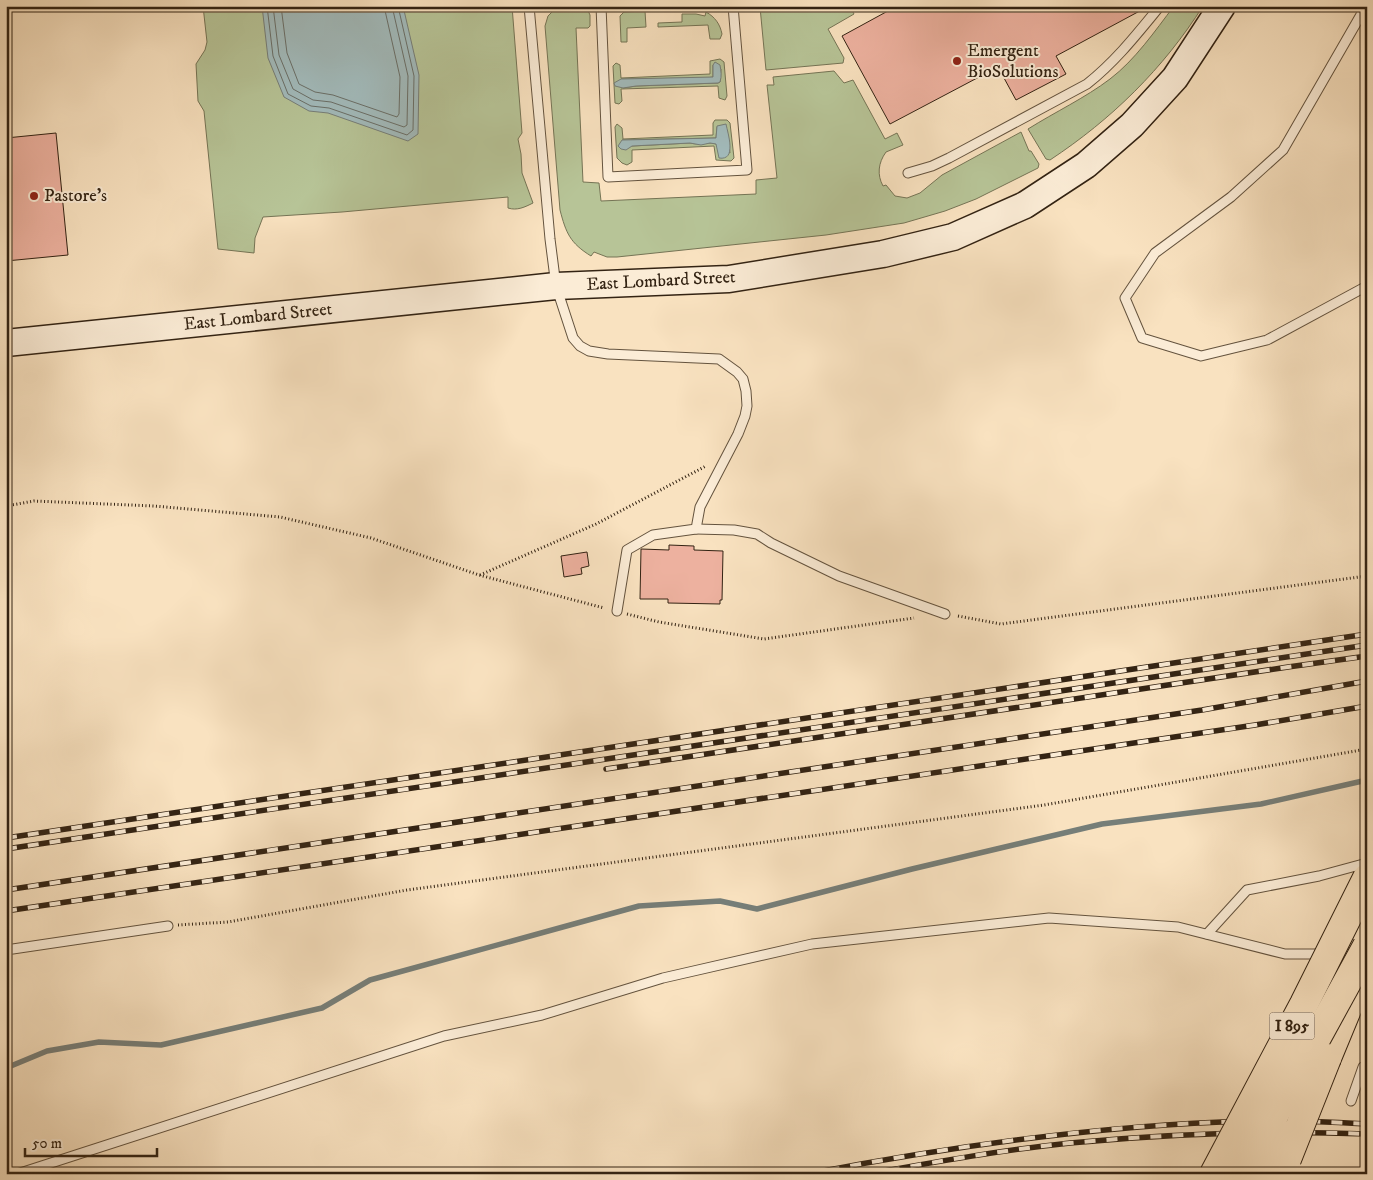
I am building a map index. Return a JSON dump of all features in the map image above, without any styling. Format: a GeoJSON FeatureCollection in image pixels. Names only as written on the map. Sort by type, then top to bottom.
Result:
{"type":"FeatureCollection","features":[{"type":"Feature","properties":{"kind":"highway","name":"I 895"},"geometry":{"type":"LineString","coordinates":[[1214,1174],[1304,1004],[1367,878]]}},
{"type":"Feature","properties":{"kind":"highway","name":"I 895"},"geometry":{"type":"LineString","coordinates":[[1242,1174],[1367,946]]}},
{"type":"Feature","properties":{"kind":"highway"},"geometry":{"type":"LineString","coordinates":[[1281,1174],[1367,961]]}},
{"type":"Feature","properties":{"kind":"highway"},"geometry":{"type":"LineString","coordinates":[[1265,1174],[1327,1058]]}},
{"type":"Feature","properties":{"kind":"main road","name":"East Lombard Street"},"geometry":{"type":"LineString","coordinates":[[6,343],[556,286],[728,279],[883,254],[953,236],[1025,205],[1086,165],[1132,125],[1175,78],[1222,6]]}},
{"type":"Feature","properties":{"kind":"lane"},"geometry":{"type":"LineString","coordinates":[[529,6],[545,193],[556,286],[573,338],[580,346],[589,351],[608,354],[719,359],[737,372],[743,379],[747,406],[738,434],[700,507],[696,529]]}},
{"type":"Feature","properties":{"kind":"lane"},"geometry":{"type":"LineString","coordinates":[[601,6],[608,177],[747,170],[733,6]]}},
{"type":"Feature","properties":{"kind":"lane"},"geometry":{"type":"LineString","coordinates":[[908,173],[932,166],[949,158],[1087,84],[1124,51],[1160,6]]}},
{"type":"Feature","properties":{"kind":"lane"},"geometry":{"type":"LineString","coordinates":[[1366,6],[1283,150],[1231,197],[1155,253],[1125,298],[1142,338],[1201,356],[1267,340],[1367,286]]}},
{"type":"Feature","properties":{"kind":"lane"},"geometry":{"type":"LineString","coordinates":[[617,611],[627,550],[653,535],[696,529],[734,530],[757,534],[771,543],[839,576],[945,614]]}},
{"type":"Feature","properties":{"kind":"lane"},"geometry":{"type":"LineString","coordinates":[[1207,934],[1247,890],[1319,876],[1367,863]]}},
{"type":"Feature","properties":{"kind":"lane"},"geometry":{"type":"LineString","coordinates":[[17,1174],[444,1036],[542,1015],[663,978],[812,944],[1049,918],[1178,927],[1285,954],[1367,954]]}},
{"type":"Feature","properties":{"kind":"lane"},"geometry":{"type":"LineString","coordinates":[[6,950],[168,926]]}},
{"type":"Feature","properties":{"kind":"lane"},"geometry":{"type":"LineString","coordinates":[[1351,1101],[1363,1067],[1367,1067]]}},
{"type":"Feature","properties":{"kind":"path"},"geometry":{"type":"LineString","coordinates":[[479,575],[596,524],[726,455]]}},
{"type":"Feature","properties":{"kind":"path"},"geometry":{"type":"LineString","coordinates":[[6,506],[34,501],[154,506],[280,517],[371,538],[479,575],[659,622],[764,639],[945,614],[1001,624],[1367,576]]}},
{"type":"Feature","properties":{"kind":"path"},"geometry":{"type":"LineString","coordinates":[[168,926],[228,922],[407,890],[1044,805],[1367,748]]}},
{"type":"Feature","properties":{"kind":"green space"},"geometry":{"type":"Polygon","coordinates":[[[203,6],[512,6],[522,133],[518,139],[522,173],[533,203],[521,208],[511,209],[508,208],[508,197],[263,217],[255,238],[254,253],[218,249],[204,111],[198,101],[196,64],[205,50],[207,42],[203,6]]]}},
{"type":"Feature","properties":{"kind":"green space"},"geometry":{"type":"Polygon","coordinates":[[[558,6],[586,6],[590,15],[590,26],[588,28],[576,28],[583,182],[599,183],[601,201],[756,194],[756,180],[777,178],[767,85],[774,85],[773,77],[834,71],[844,83],[853,80],[885,139],[897,133],[903,145],[886,152],[881,160],[879,169],[883,186],[886,185],[895,196],[907,198],[920,193],[942,175],[1021,132],[1029,151],[1031,151],[1039,164],[1038,168],[976,199],[945,211],[904,223],[826,235],[617,257],[607,257],[594,252],[591,256],[578,247],[570,237],[560,210],[545,26],[548,16],[558,6]]]}},
{"type":"Feature","properties":{"kind":"green space"},"geometry":{"type":"Polygon","coordinates":[[[761,6],[850,6],[854,14],[828,29],[844,58],[843,63],[766,70],[761,6]]]}},
{"type":"Feature","properties":{"kind":"green space"},"geometry":{"type":"Polygon","coordinates":[[[1174,6],[1203,6],[1171,51],[1135,91],[1094,128],[1050,160],[1046,159],[1028,129],[1110,79],[1144,45],[1174,6]]]}},
{"type":"Feature","properties":{"kind":"green space"},"geometry":{"type":"Polygon","coordinates":[[[645,11],[646,27],[627,28],[627,42],[621,42],[620,16],[624,12],[645,11]]]}},
{"type":"Feature","properties":{"kind":"green space"},"geometry":{"type":"Polygon","coordinates":[[[706,12],[718,24],[722,34],[720,39],[710,39],[708,25],[658,27],[658,23],[682,22],[682,14],[705,16],[706,12]]]}},
{"type":"Feature","properties":{"kind":"green space"},"geometry":{"type":"Polygon","coordinates":[[[720,59],[724,62],[727,96],[725,100],[719,98],[718,86],[621,89],[622,101],[619,104],[615,103],[613,66],[616,63],[620,65],[621,78],[710,74],[710,61],[720,59]],[[713,65],[713,77],[706,78],[621,79],[623,88],[718,83],[720,82],[721,69],[713,65]]]}},
{"type":"Feature","properties":{"kind":"green space"},"geometry":{"type":"Polygon","coordinates":[[[715,120],[727,120],[730,123],[734,158],[731,161],[716,160],[714,146],[632,150],[632,162],[627,165],[617,158],[615,127],[617,124],[622,128],[623,139],[713,135],[713,123],[715,120]],[[717,127],[716,138],[622,140],[632,146],[714,143],[730,153],[727,130],[717,127]]]}},
{"type":"Feature","properties":{"kind":"water"},"geometry":{"type":"Polygon","coordinates":[[[262,6],[403,6],[419,75],[418,134],[408,141],[328,113],[309,111],[284,97],[268,58],[262,6]]]}},
{"type":"Feature","properties":{"kind":"water"},"geometry":{"type":"Polygon","coordinates":[[[715,62],[720,65],[721,69],[721,80],[718,83],[623,88],[615,86],[614,83],[621,79],[713,77],[713,65],[715,62]]]}},
{"type":"Feature","properties":{"kind":"water"},"geometry":{"type":"Polygon","coordinates":[[[726,124],[730,151],[725,158],[719,158],[716,144],[710,143],[701,145],[690,143],[632,146],[626,150],[618,146],[622,140],[716,138],[717,126],[726,124]]]}},
{"type":"Feature","properties":{"kind":"building","name":"Emergent BioSolutions"},"geometry":{"type":"Polygon","coordinates":[[[897,6],[1149,6],[1056,56],[1066,74],[1016,100],[998,67],[890,124],[842,36],[897,6]]]}},
{"type":"Feature","properties":{"kind":"building","name":"Pastore's"},"geometry":{"type":"Polygon","coordinates":[[[56,133],[68,255],[6,261],[6,138],[56,133]]]}},
{"type":"Feature","properties":{"kind":"building"},"geometry":{"type":"Polygon","coordinates":[[[669,545],[694,546],[694,550],[723,551],[722,600],[720,600],[720,604],[668,603],[668,599],[640,599],[641,549],[669,550],[669,545]]]}},
{"type":"Feature","properties":{"kind":"building"},"geometry":{"type":"Polygon","coordinates":[[[587,552],[589,566],[581,568],[582,574],[564,577],[561,556],[587,552]]]}},
{"type":"Feature","properties":{"kind":"waterway"},"geometry":{"type":"LineString","coordinates":[[6,1068],[47,1051],[99,1042],[161,1045],[322,1008],[370,980],[639,906],[720,901],[757,909],[912,869],[1102,824],[1261,804],[1367,780]]}},
{"type":"Feature","properties":{"kind":"railway"},"geometry":{"type":"LineString","coordinates":[[6,838],[1367,634]]}},
{"type":"Feature","properties":{"kind":"railway"},"geometry":{"type":"LineString","coordinates":[[6,849],[1367,645]]}},
{"type":"Feature","properties":{"kind":"railway"},"geometry":{"type":"LineString","coordinates":[[606,769],[1367,656]]}},
{"type":"Feature","properties":{"kind":"railway"},"geometry":{"type":"LineString","coordinates":[[6,890],[1202,710],[1367,681]]}},
{"type":"Feature","properties":{"kind":"railway"},"geometry":{"type":"LineString","coordinates":[[6,911],[1255,725],[1367,706]]}},
{"type":"Feature","properties":{"kind":"railway"},"geometry":{"type":"LineString","coordinates":[[807,1174],[917,1154],[1082,1132],[1193,1123],[1264,1121],[1367,1124]]}},
{"type":"Feature","properties":{"kind":"railway"},"geometry":{"type":"LineString","coordinates":[[867,1174],[1019,1149],[1107,1140],[1181,1135],[1256,1133],[1367,1134]]}},
{"type":"Feature","properties":{"kind":"place","name":"Emergent BioSolutions"},"geometry":{"type":"Point","coordinates":[957,61]}},
{"type":"Feature","properties":{"kind":"place","name":"Pastore's"},"geometry":{"type":"Point","coordinates":[34,196]}}]}
